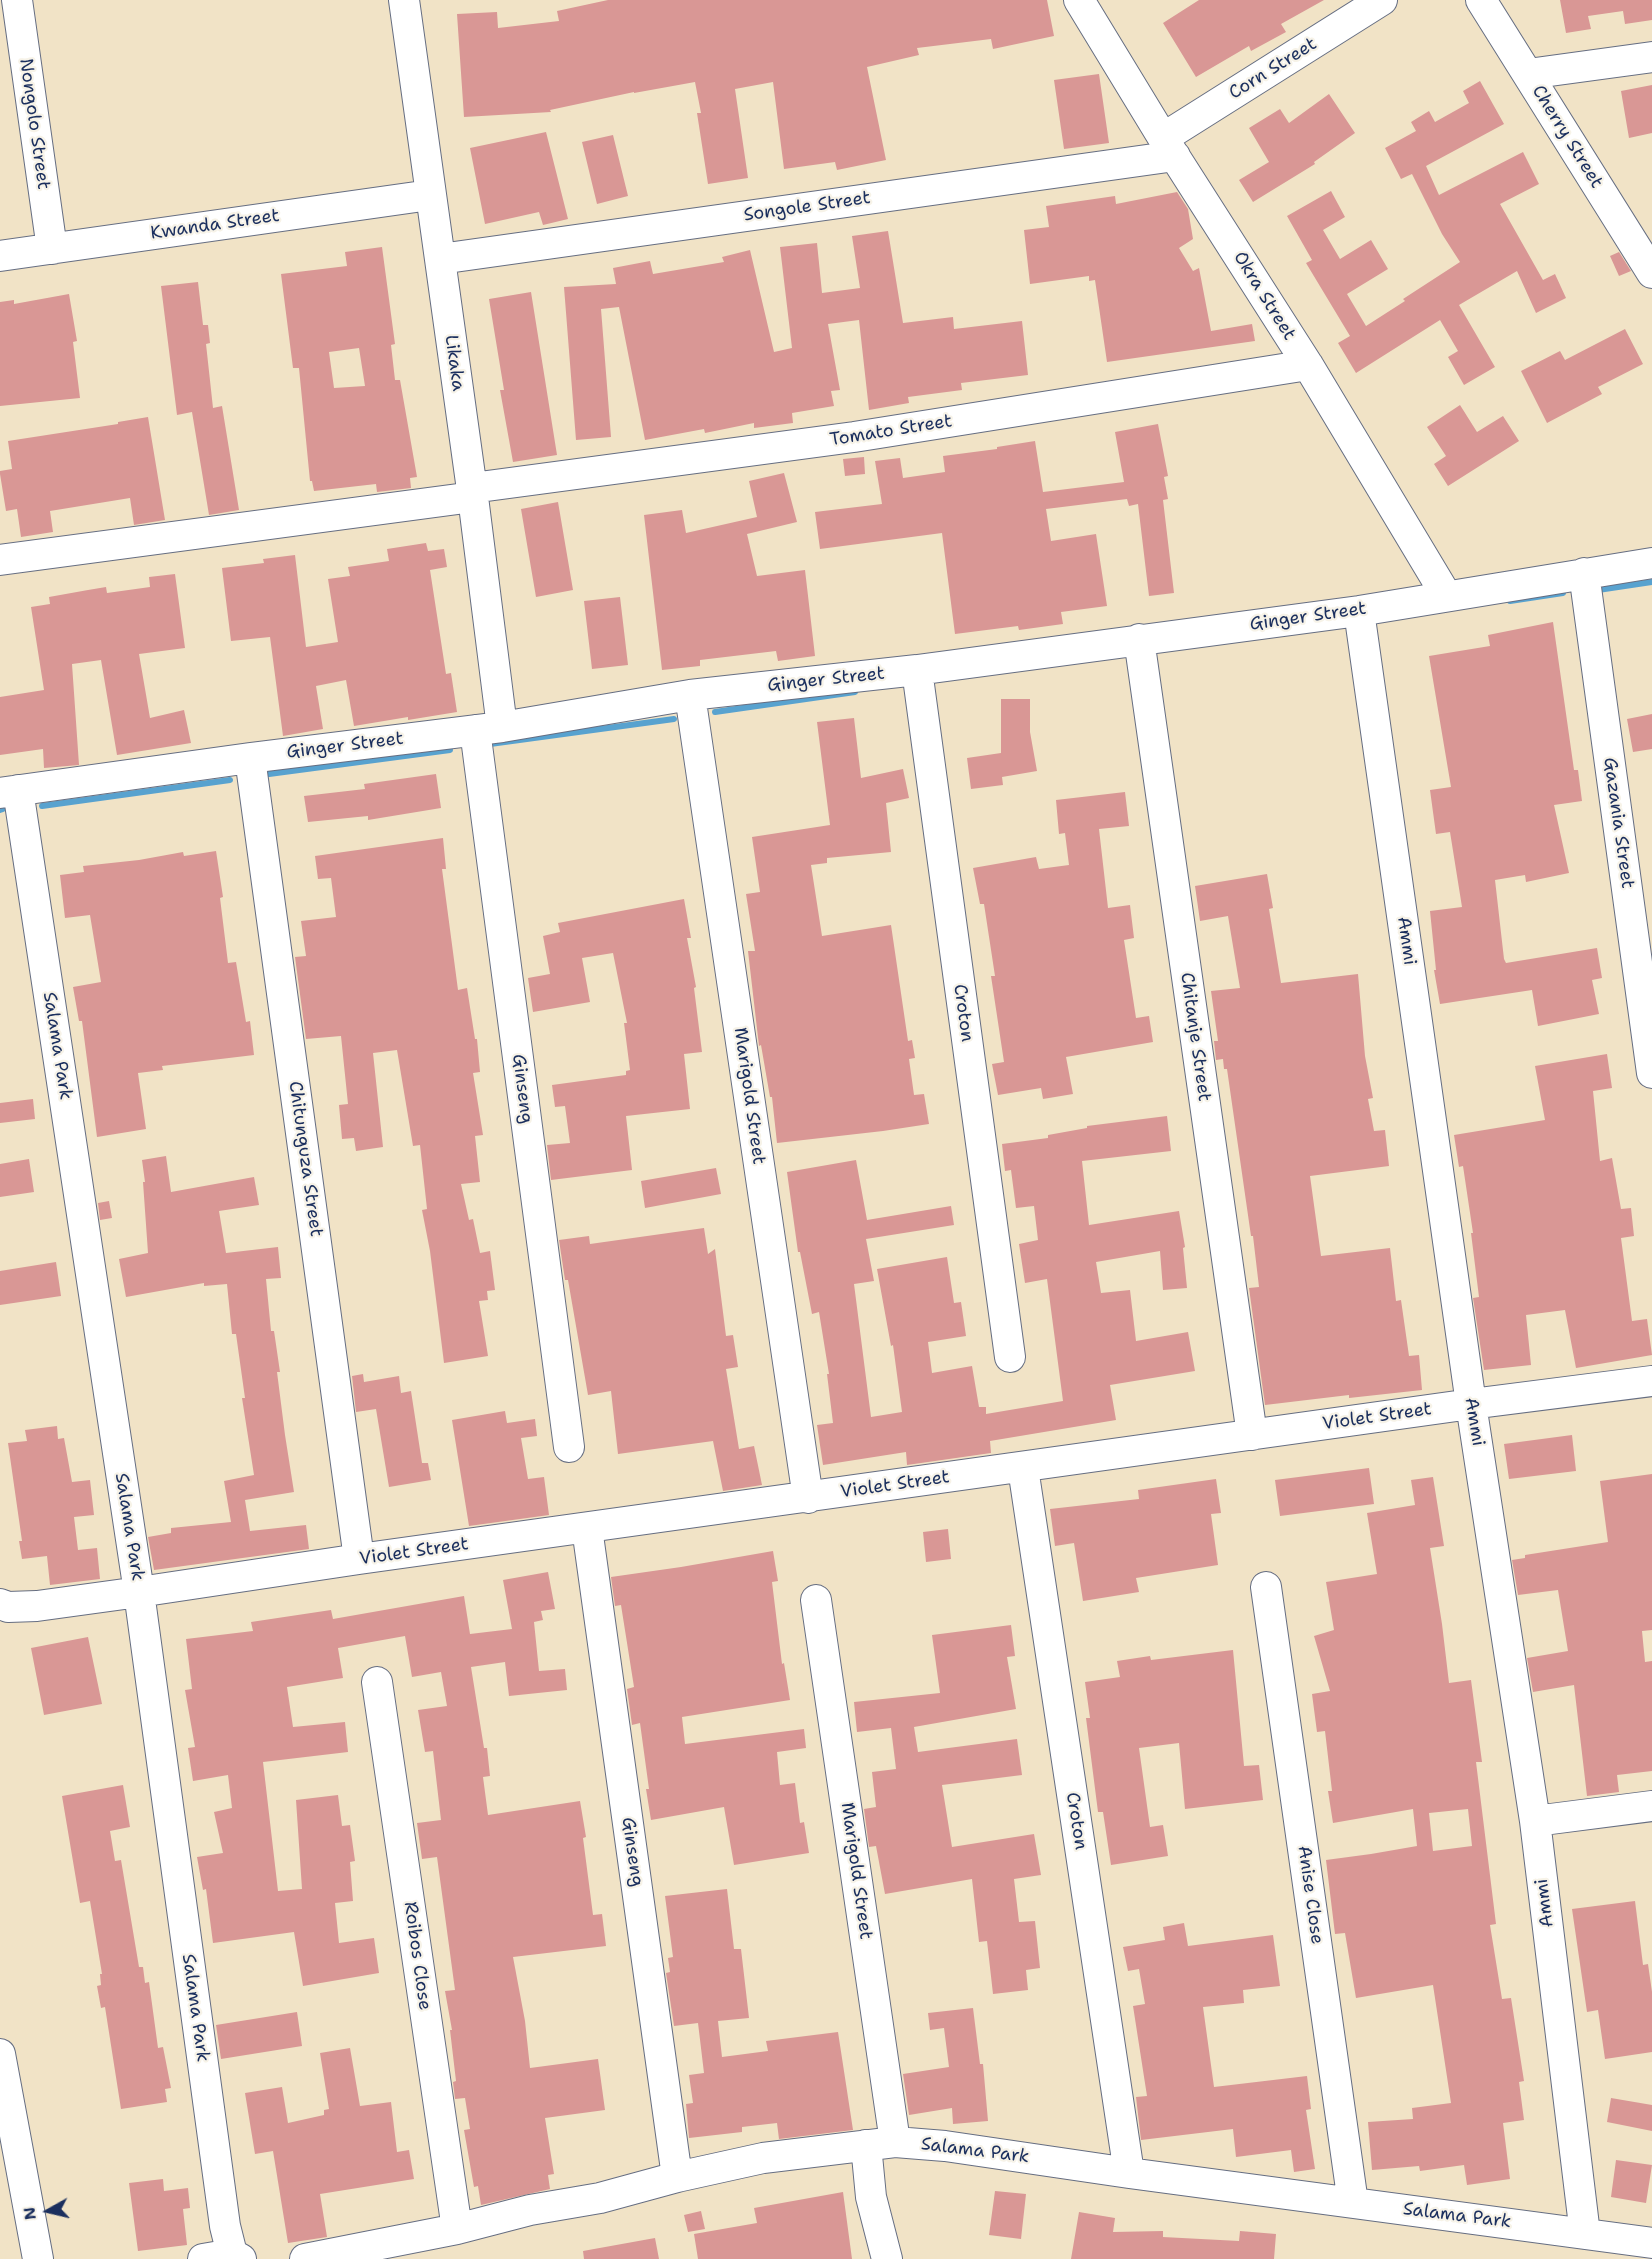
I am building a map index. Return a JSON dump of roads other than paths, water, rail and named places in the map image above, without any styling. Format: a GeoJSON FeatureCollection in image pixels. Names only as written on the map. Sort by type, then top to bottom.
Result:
{"type":"FeatureCollection","features":[{"type":"Feature","properties":{"kind":"street","name":"Likaka"},"geometry":{"type":"LineString","coordinates":[[407,0],[430,195],[472,492],[488,729]]}},
{"type":"Feature","properties":{"kind":"street","name":"Okra Street"},"geometry":{"type":"LineString","coordinates":[[1079,0],[1308,366],[1446,595]]}},
{"type":"Feature","properties":{"kind":"street","name":"Corn Street"},"geometry":{"type":"LineString","coordinates":[[1169,147],[1382,0]]}},
{"type":"Feature","properties":{"kind":"street","name":"Cherry Street"},"geometry":{"type":"LineString","coordinates":[[1481,0],[1652,273]]}},
{"type":"Feature","properties":{"kind":"street","name":"Nongolo Street"},"geometry":{"type":"LineString","coordinates":[[12,14],[51,249]]}},
{"type":"Feature","properties":{"kind":"street"},"geometry":{"type":"LineString","coordinates":[[1528,74],[1652,57]]}},
{"type":"Feature","properties":{"kind":"street","name":"Songole Street"},"geometry":{"type":"LineString","coordinates":[[440,259],[1169,147]]}},
{"type":"Feature","properties":{"kind":"street","name":"Kwanda Street"},"geometry":{"type":"LineString","coordinates":[[0,256],[430,195]]}},
{"type":"Feature","properties":{"kind":"street","name":"Tomato Street"},"geometry":{"type":"LineString","coordinates":[[0,560],[854,437],[1308,366]]}},
{"type":"Feature","properties":{"kind":"street","name":"Ginger Street"},"geometry":{"type":"LineString","coordinates":[[9,792],[250,758],[488,729],[690,695],[917,670],[1359,611],[1652,563]]}},
{"type":"Feature","properties":{"kind":"street","name":"Gazania Street"},"geometry":{"type":"LineString","coordinates":[[1584,573],[1652,1073]]}},
{"type":"Feature","properties":{"kind":"street","name":"Ammi"},"geometry":{"type":"LineString","coordinates":[[1359,611],[1471,1404],[1535,1821],[1585,2234]]}},
{"type":"Feature","properties":{"kind":"street","name":"Chitanje Street"},"geometry":{"type":"LineString","coordinates":[[1139,639],[1252,1435]]}},
{"type":"Feature","properties":{"kind":"street","name":"Croton"},"geometry":{"type":"LineString","coordinates":[[917,670],[1010,1357]]}},
{"type":"Feature","properties":{"kind":"street","name":"Marigold Street"},"geometry":{"type":"LineString","coordinates":[[690,695],[808,1497]]}},
{"type":"Feature","properties":{"kind":"street","name":"Ginseng"},"geometry":{"type":"LineString","coordinates":[[488,729],[569,1447]]}},
{"type":"Feature","properties":{"kind":"street","name":"Chitunguza Street"},"geometry":{"type":"LineString","coordinates":[[250,758],[359,1559]]}},
{"type":"Feature","properties":{"kind":"street","name":"Salama Park"},"geometry":{"type":"LineString","coordinates":[[9,792],[139,1592],[225,2226],[236,2256]]}},
{"type":"Feature","properties":{"kind":"street","name":"Violet Street"},"geometry":{"type":"LineString","coordinates":[[0,1604],[8,1607],[37,1606],[1471,1404],[1652,1381]]}},
{"type":"Feature","properties":{"kind":"street","name":"Croton"},"geometry":{"type":"LineString","coordinates":[[1023,1468],[1129,2173]]}},
{"type":"Feature","properties":{"kind":"street","name":"Ginseng"},"geometry":{"type":"LineString","coordinates":[[587,1528],[677,2177]]}},
{"type":"Feature","properties":{"kind":"street","name":"Anise Close"},"geometry":{"type":"LineString","coordinates":[[1266,1587],[1353,2203]]}},
{"type":"Feature","properties":{"kind":"street","name":"Marigold Street"},"geometry":{"type":"LineString","coordinates":[[816,1600],[881,2143],[871,2197],[887,2259]]}},
{"type":"Feature","properties":{"kind":"street","name":"Roibos Close"},"geometry":{"type":"LineString","coordinates":[[377,1682],[457,2229]]}},
{"type":"Feature","properties":{"kind":"street"},"geometry":{"type":"LineString","coordinates":[[1535,1821],[1652,1806]]}},
{"type":"Feature","properties":{"kind":"street"},"geometry":{"type":"LineString","coordinates":[[0,2054],[38,2259]]}},
{"type":"Feature","properties":{"kind":"street","name":"Salama Park"},"geometry":{"type":"LineString","coordinates":[[305,2259],[457,2229],[530,2210],[600,2198],[677,2177],[763,2158],[881,2143],[945,2146],[1652,2243]]}},
{"type":"Feature","properties":{"kind":"street"},"geometry":{"type":"LineString","coordinates":[[203,2259],[236,2256]]}},
{"type":"Feature","properties":{"kind":"waterway"},"geometry":{"type":"LineString","coordinates":[[1598,590],[1652,582]]}},
{"type":"Feature","properties":{"kind":"waterway"},"geometry":{"type":"LineString","coordinates":[[1510,601],[1563,593]]}},
{"type":"Feature","properties":{"kind":"waterway"},"geometry":{"type":"LineString","coordinates":[[715,712],[855,692]]}},
{"type":"Feature","properties":{"kind":"waterway"},"geometry":{"type":"LineString","coordinates":[[490,744],[674,719]]}},
{"type":"Feature","properties":{"kind":"waterway"},"geometry":{"type":"LineString","coordinates":[[269,774],[450,750]]}},
{"type":"Feature","properties":{"kind":"waterway"},"geometry":{"type":"LineString","coordinates":[[42,806],[230,780]]}}]}
